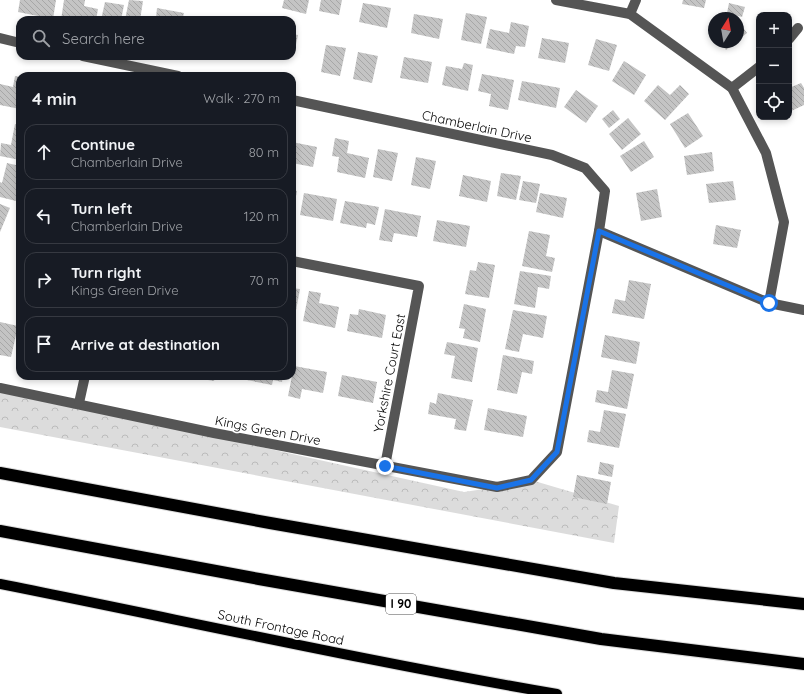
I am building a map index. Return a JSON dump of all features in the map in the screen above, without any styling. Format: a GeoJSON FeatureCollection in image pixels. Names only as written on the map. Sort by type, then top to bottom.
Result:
{"type":"FeatureCollection","features":[{"type":"Feature","properties":{"kind":"highway"},"geometry":{"type":"LineString","coordinates":[[0,472],[270,523],[614,583],[804,604]]}},
{"type":"Feature","properties":{"kind":"highway","name":"I 90"},"geometry":{"type":"LineString","coordinates":[[0,531],[259,579],[601,639],[804,664]]}},
{"type":"Feature","properties":{"kind":"main road","name":"South Frontage Road"},"geometry":{"type":"LineString","coordinates":[[0,584],[207,625],[420,670],[557,694]]}},
{"type":"Feature","properties":{"kind":"street"},"geometry":{"type":"LineString","coordinates":[[556,0],[630,14],[732,88],[766,153],[784,222],[769,303]]}},
{"type":"Feature","properties":{"kind":"street"},"geometry":{"type":"LineString","coordinates":[[630,14],[636,0]]}},
{"type":"Feature","properties":{"kind":"street"},"geometry":{"type":"LineString","coordinates":[[792,35],[798,28]]}},
{"type":"Feature","properties":{"kind":"street"},"geometry":{"type":"LineString","coordinates":[[0,38],[16,42]]}},
{"type":"Feature","properties":{"kind":"street"},"geometry":{"type":"LineString","coordinates":[[102,60],[159,72]]}},
{"type":"Feature","properties":{"kind":"street"},"geometry":{"type":"LineString","coordinates":[[732,88],[756,70]]}},
{"type":"Feature","properties":{"kind":"street","name":"Chamberlain Drive"},"geometry":{"type":"LineString","coordinates":[[296,101],[552,155],[585,168],[605,191],[599,231],[557,452],[531,480]]}},
{"type":"Feature","properties":{"kind":"street"},"geometry":{"type":"LineString","coordinates":[[599,231],[769,303],[804,310]]}},
{"type":"Feature","properties":{"kind":"street","name":"Yorkshire Court East"},"geometry":{"type":"LineString","coordinates":[[296,262],[419,286],[385,466]]}},
{"type":"Feature","properties":{"kind":"street"},"geometry":{"type":"LineString","coordinates":[[79,404],[84,380]]}},
{"type":"Feature","properties":{"kind":"street","name":"Kings Green Drive"},"geometry":{"type":"LineString","coordinates":[[0,388],[214,433],[497,488],[531,480]]}},
{"type":"Feature","properties":{"kind":"green space"},"geometry":{"type":"Polygon","coordinates":[[[0,389],[464,492],[531,480],[619,506],[614,543],[0,427],[0,389]]]}},
{"type":"Feature","properties":{"kind":"building"},"geometry":{"type":"Polygon","coordinates":[[[20,0],[56,0],[53,16],[38,16],[18,12],[20,0]]]}},
{"type":"Feature","properties":{"kind":"building"},"geometry":{"type":"Polygon","coordinates":[[[64,0],[85,0],[84,6],[98,9],[97,16],[62,16],[64,0]]]}},
{"type":"Feature","properties":{"kind":"building"},"geometry":{"type":"Polygon","coordinates":[[[129,0],[143,1],[141,16],[126,16],[129,0]]]}},
{"type":"Feature","properties":{"kind":"building"},"geometry":{"type":"Polygon","coordinates":[[[284,0],[309,0],[306,14],[282,8],[284,0]]]}},
{"type":"Feature","properties":{"kind":"building"},"geometry":{"type":"Polygon","coordinates":[[[321,0],[342,0],[339,15],[319,11],[321,0]]]}},
{"type":"Feature","properties":{"kind":"building"},"geometry":{"type":"Polygon","coordinates":[[[683,0],[706,0],[704,8],[682,4],[683,0]]]}},
{"type":"Feature","properties":{"kind":"building"},"geometry":{"type":"Polygon","coordinates":[[[105,2],[124,5],[122,16],[102,16],[105,2]]]}},
{"type":"Feature","properties":{"kind":"building"},"geometry":{"type":"Polygon","coordinates":[[[363,3],[391,8],[387,28],[359,22],[363,3]]]}},
{"type":"Feature","properties":{"kind":"building"},"geometry":{"type":"Polygon","coordinates":[[[729,3],[745,7],[744,12],[727,12],[729,3]]]}},
{"type":"Feature","properties":{"kind":"building"},"geometry":{"type":"Polygon","coordinates":[[[157,8],[184,13],[183,16],[156,16],[157,8]]]}},
{"type":"Feature","properties":{"kind":"building"},"geometry":{"type":"Polygon","coordinates":[[[466,13],[487,17],[481,44],[461,40],[466,13]]]}},
{"type":"Feature","properties":{"kind":"building"},"geometry":{"type":"Polygon","coordinates":[[[414,14],[443,19],[439,39],[411,33],[414,14]]]}},
{"type":"Feature","properties":{"kind":"building"},"geometry":{"type":"Polygon","coordinates":[[[511,22],[529,26],[525,47],[516,46],[514,54],[486,48],[490,29],[509,33],[511,22]]]}},
{"type":"Feature","properties":{"kind":"building"},"geometry":{"type":"Polygon","coordinates":[[[542,38],[569,43],[565,63],[538,58],[542,38]]]}},
{"type":"Feature","properties":{"kind":"building"},"geometry":{"type":"Polygon","coordinates":[[[596,39],[617,45],[609,71],[588,65],[596,39]]]}},
{"type":"Feature","properties":{"kind":"building"},"geometry":{"type":"Polygon","coordinates":[[[326,45],[346,48],[340,76],[321,72],[326,45]]]}},
{"type":"Feature","properties":{"kind":"building"},"geometry":{"type":"Polygon","coordinates":[[[358,52],[378,56],[372,83],[353,79],[358,52]]]}},
{"type":"Feature","properties":{"kind":"building"},"geometry":{"type":"Polygon","coordinates":[[[404,57],[432,62],[428,83],[400,78],[404,57]]]}},
{"type":"Feature","properties":{"kind":"building"},"geometry":{"type":"Polygon","coordinates":[[[624,61],[646,75],[634,95],[612,81],[624,61]]]}},
{"type":"Feature","properties":{"kind":"building"},"geometry":{"type":"Polygon","coordinates":[[[464,63],[473,65],[468,91],[442,85],[446,66],[462,69],[464,63]]]}},
{"type":"Feature","properties":{"kind":"building"},"geometry":{"type":"Polygon","coordinates":[[[482,74],[514,80],[508,110],[489,106],[491,94],[478,91],[482,74]]]}},
{"type":"Feature","properties":{"kind":"building"},"geometry":{"type":"Polygon","coordinates":[[[16,76],[16,108],[0,105],[0,84],[13,87],[16,76]]]}},
{"type":"Feature","properties":{"kind":"building"},"geometry":{"type":"Polygon","coordinates":[[[522,81],[560,88],[556,108],[518,100],[522,81]]]}},
{"type":"Feature","properties":{"kind":"building"},"geometry":{"type":"Polygon","coordinates":[[[801,83],[804,88],[804,105],[792,111],[792,87],[801,83]]]}},
{"type":"Feature","properties":{"kind":"building"},"geometry":{"type":"Polygon","coordinates":[[[658,85],[670,95],[680,85],[689,94],[665,120],[644,101],[658,85]]]}},
{"type":"Feature","properties":{"kind":"building"},"geometry":{"type":"Polygon","coordinates":[[[576,90],[598,106],[586,123],[564,107],[576,90]]]}},
{"type":"Feature","properties":{"kind":"building"},"geometry":{"type":"Polygon","coordinates":[[[613,110],[620,119],[609,128],[602,119],[613,110]]]}},
{"type":"Feature","properties":{"kind":"building"},"geometry":{"type":"Polygon","coordinates":[[[688,113],[703,136],[685,148],[670,124],[688,113]]]}},
{"type":"Feature","properties":{"kind":"building"},"geometry":{"type":"Polygon","coordinates":[[[628,118],[641,134],[622,150],[609,134],[628,118]]]}},
{"type":"Feature","properties":{"kind":"building"},"geometry":{"type":"Polygon","coordinates":[[[16,124],[16,159],[0,156],[1,143],[11,145],[16,124]]]}},
{"type":"Feature","properties":{"kind":"building"},"geometry":{"type":"Polygon","coordinates":[[[335,138],[349,141],[347,153],[369,158],[365,178],[337,172],[339,157],[332,156],[335,138]]]}},
{"type":"Feature","properties":{"kind":"building"},"geometry":{"type":"Polygon","coordinates":[[[644,141],[654,157],[631,172],[620,156],[644,141]]]}},
{"type":"Feature","properties":{"kind":"building"},"geometry":{"type":"Polygon","coordinates":[[[296,143],[317,147],[313,167],[296,164],[296,143]]]}},
{"type":"Feature","properties":{"kind":"building"},"geometry":{"type":"Polygon","coordinates":[[[378,149],[398,153],[392,181],[373,177],[378,149]]]}},
{"type":"Feature","properties":{"kind":"building"},"geometry":{"type":"Polygon","coordinates":[[[712,152],[714,171],[687,175],[684,156],[712,152]]]}},
{"type":"Feature","properties":{"kind":"building"},"geometry":{"type":"Polygon","coordinates":[[[416,157],[436,161],[430,189],[411,185],[416,157]]]}},
{"type":"Feature","properties":{"kind":"building"},"geometry":{"type":"Polygon","coordinates":[[[7,163],[16,165],[16,201],[0,197],[0,182],[2,183],[7,163]]]}},
{"type":"Feature","properties":{"kind":"building"},"geometry":{"type":"Polygon","coordinates":[[[501,173],[521,176],[516,200],[497,196],[501,173]]]}},
{"type":"Feature","properties":{"kind":"building"},"geometry":{"type":"Polygon","coordinates":[[[463,175],[491,181],[487,202],[459,196],[463,175]]]}},
{"type":"Feature","properties":{"kind":"building"},"geometry":{"type":"Polygon","coordinates":[[[523,181],[540,184],[536,203],[519,200],[523,181]]]}},
{"type":"Feature","properties":{"kind":"building"},"geometry":{"type":"Polygon","coordinates":[[[733,181],[736,200],[709,203],[706,184],[733,181]]]}},
{"type":"Feature","properties":{"kind":"building"},"geometry":{"type":"Polygon","coordinates":[[[657,189],[662,217],[641,221],[636,193],[657,189]]]}},
{"type":"Feature","properties":{"kind":"building"},"geometry":{"type":"Polygon","coordinates":[[[304,193],[337,199],[333,221],[300,215],[304,193]]]}},
{"type":"Feature","properties":{"kind":"building"},"geometry":{"type":"Polygon","coordinates":[[[540,193],[567,198],[563,218],[536,212],[540,193]]]}},
{"type":"Feature","properties":{"kind":"building"},"geometry":{"type":"Polygon","coordinates":[[[345,201],[379,207],[375,225],[367,223],[366,228],[340,223],[345,201]]]}},
{"type":"Feature","properties":{"kind":"building"},"geometry":{"type":"Polygon","coordinates":[[[0,204],[10,208],[0,232],[0,204]]]}},
{"type":"Feature","properties":{"kind":"building"},"geometry":{"type":"Polygon","coordinates":[[[385,209],[421,216],[417,237],[394,233],[392,242],[379,240],[385,209]]]}},
{"type":"Feature","properties":{"kind":"building"},"geometry":{"type":"Polygon","coordinates":[[[437,220],[470,226],[466,247],[433,241],[437,220]]]}},
{"type":"Feature","properties":{"kind":"building"},"geometry":{"type":"Polygon","coordinates":[[[716,225],[741,230],[737,248],[713,244],[716,225]]]}},
{"type":"Feature","properties":{"kind":"building"},"geometry":{"type":"Polygon","coordinates":[[[529,231],[550,235],[546,256],[555,258],[552,272],[522,266],[529,231]]]}},
{"type":"Feature","properties":{"kind":"building"},"geometry":{"type":"Polygon","coordinates":[[[478,262],[495,265],[489,298],[465,294],[470,270],[476,271],[478,262]]]}},
{"type":"Feature","properties":{"kind":"building"},"geometry":{"type":"Polygon","coordinates":[[[520,271],[551,276],[549,289],[538,287],[535,308],[514,304],[520,271]]]}},
{"type":"Feature","properties":{"kind":"building"},"geometry":{"type":"Polygon","coordinates":[[[629,280],[651,284],[644,319],[612,313],[615,299],[625,301],[629,280]]]}},
{"type":"Feature","properties":{"kind":"building"},"geometry":{"type":"Polygon","coordinates":[[[296,288],[300,289],[296,310],[296,288]]]}},
{"type":"Feature","properties":{"kind":"building"},"geometry":{"type":"Polygon","coordinates":[[[309,291],[321,293],[319,303],[339,307],[335,328],[303,321],[309,291]]]}},
{"type":"Feature","properties":{"kind":"building"},"geometry":{"type":"Polygon","coordinates":[[[464,304],[486,309],[480,342],[463,338],[465,329],[459,328],[464,304]]]}},
{"type":"Feature","properties":{"kind":"building"},"geometry":{"type":"Polygon","coordinates":[[[359,309],[386,315],[382,338],[347,331],[350,314],[358,315],[359,309]]]}},
{"type":"Feature","properties":{"kind":"building"},"geometry":{"type":"Polygon","coordinates":[[[513,310],[547,316],[543,338],[523,334],[519,352],[505,349],[513,310]]]}},
{"type":"Feature","properties":{"kind":"building"},"geometry":{"type":"Polygon","coordinates":[[[0,322],[16,326],[16,335],[11,357],[0,355],[0,322]]]}},
{"type":"Feature","properties":{"kind":"building"},"geometry":{"type":"Polygon","coordinates":[[[605,335],[640,342],[636,364],[601,357],[605,335]]]}},
{"type":"Feature","properties":{"kind":"building"},"geometry":{"type":"Polygon","coordinates":[[[447,342],[478,348],[472,382],[451,378],[455,356],[444,354],[447,342]]]}},
{"type":"Feature","properties":{"kind":"building"},"geometry":{"type":"Polygon","coordinates":[[[503,355],[534,361],[532,374],[522,372],[517,394],[497,390],[503,355]]]}},
{"type":"Feature","properties":{"kind":"building"},"geometry":{"type":"Polygon","coordinates":[[[296,366],[327,372],[323,393],[302,389],[300,399],[288,396],[291,380],[296,380],[296,366]]]}},
{"type":"Feature","properties":{"kind":"building"},"geometry":{"type":"Polygon","coordinates":[[[612,370],[634,374],[627,409],[595,402],[597,390],[608,392],[612,370]]]}},
{"type":"Feature","properties":{"kind":"building"},"geometry":{"type":"Polygon","coordinates":[[[342,375],[377,382],[373,403],[338,396],[342,375]]]}},
{"type":"Feature","properties":{"kind":"building"},"geometry":{"type":"Polygon","coordinates":[[[247,380],[273,380],[272,385],[247,380]]]}},
{"type":"Feature","properties":{"kind":"building"},"geometry":{"type":"Polygon","coordinates":[[[438,393],[473,400],[466,431],[454,429],[456,419],[428,414],[430,402],[436,404],[438,393]]]}},
{"type":"Feature","properties":{"kind":"building"},"geometry":{"type":"Polygon","coordinates":[[[488,408],[527,416],[523,437],[484,430],[488,408]]]}},
{"type":"Feature","properties":{"kind":"building"},"geometry":{"type":"Polygon","coordinates":[[[604,410],[626,414],[619,448],[587,442],[589,430],[600,432],[604,410]]]}},
{"type":"Feature","properties":{"kind":"building"},"geometry":{"type":"Polygon","coordinates":[[[600,462],[614,465],[612,477],[598,474],[600,462]]]}},
{"type":"Feature","properties":{"kind":"building"},"geometry":{"type":"Polygon","coordinates":[[[577,475],[611,482],[607,504],[573,497],[577,475]]]}},
{"type":"Feature","properties":{"kind":"route"},"geometry":{"type":"LineString","coordinates":[[385,466],[497,488],[531,480],[557,452],[599,231],[769,303]]}}]}
